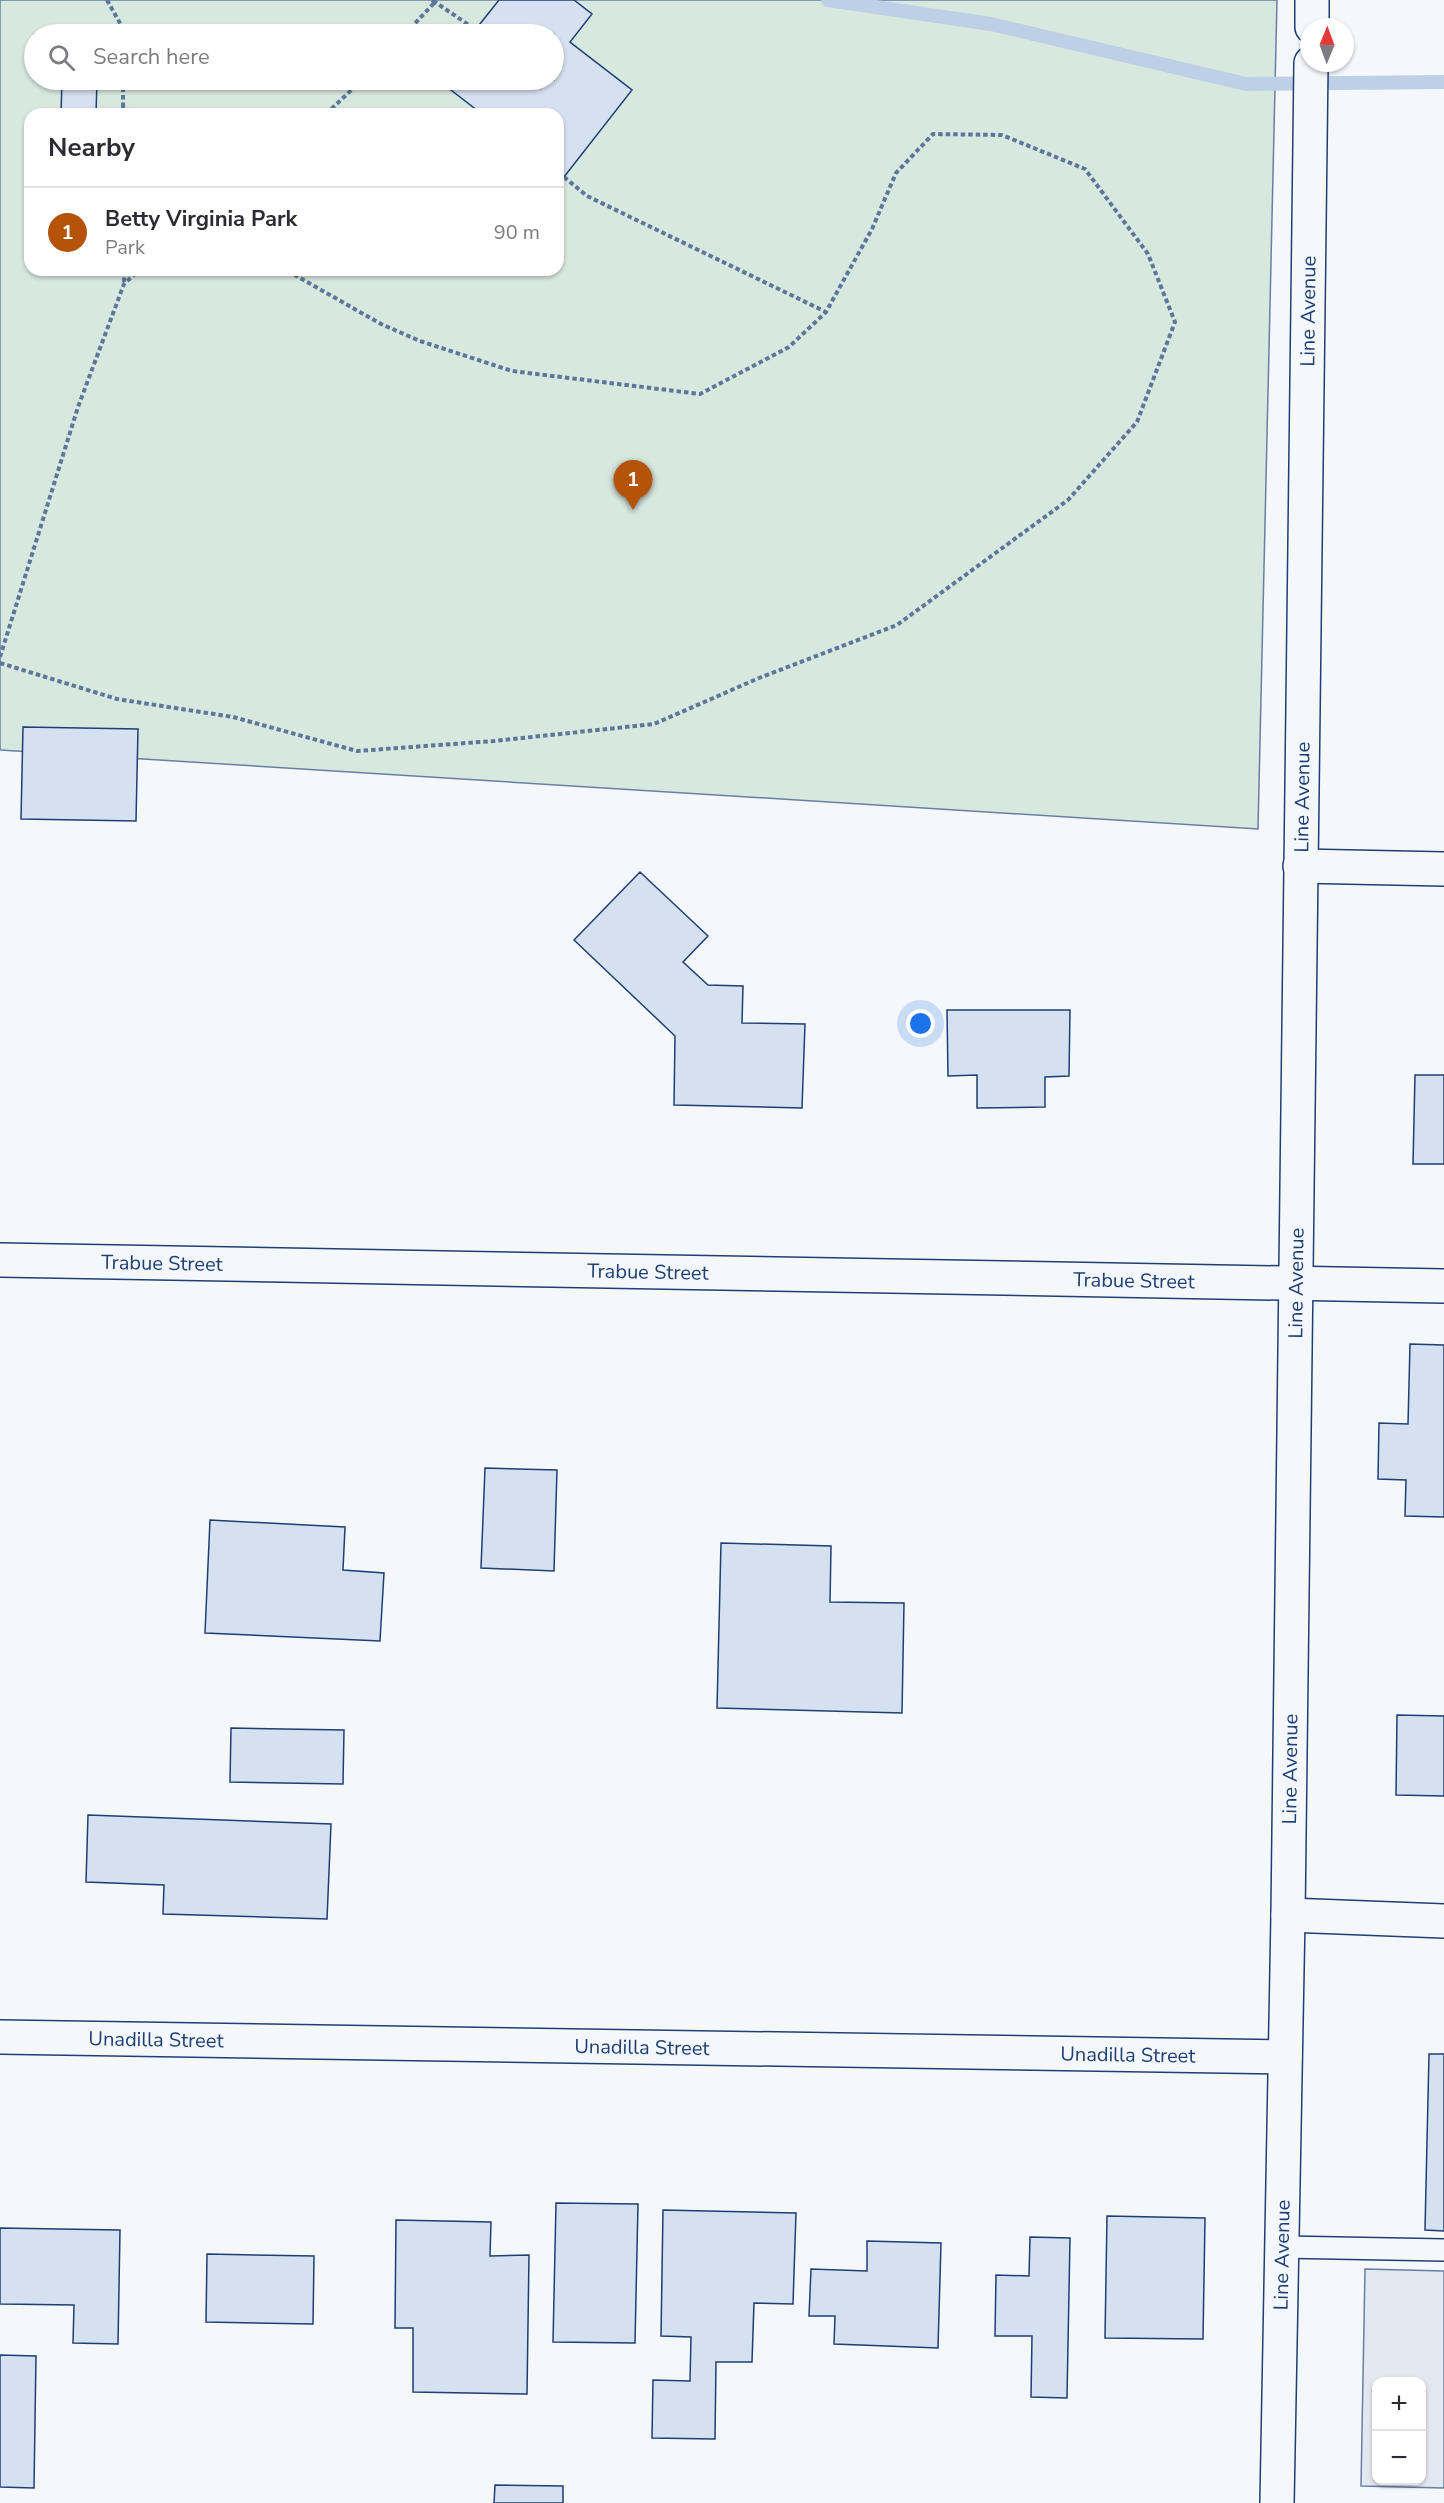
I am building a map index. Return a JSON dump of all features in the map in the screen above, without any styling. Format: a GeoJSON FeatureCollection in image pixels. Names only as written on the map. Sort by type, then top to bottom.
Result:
{"type":"FeatureCollection","features":[{"type":"Feature","properties":{"kind":"street"},"geometry":{"type":"LineString","coordinates":[[1312,0],[1312,18]]}},
{"type":"Feature","properties":{"kind":"street","name":"Line Avenue"},"geometry":{"type":"LineString","coordinates":[[1277,2503],[1288,1916],[1311,72]]}},
{"type":"Feature","properties":{"kind":"street"},"geometry":{"type":"LineString","coordinates":[[1300,866],[1444,869]]}},
{"type":"Feature","properties":{"kind":"street","name":"Trabue Street"},"geometry":{"type":"LineString","coordinates":[[0,1260],[1444,1286]]}},
{"type":"Feature","properties":{"kind":"street"},"geometry":{"type":"LineString","coordinates":[[1288,1916],[1444,1921]]}},
{"type":"Feature","properties":{"kind":"street","name":"Unadilla Street"},"geometry":{"type":"LineString","coordinates":[[0,2037],[1285,2057]]}},
{"type":"Feature","properties":{"kind":"lane"},"geometry":{"type":"LineString","coordinates":[[1282,2247],[1444,2250]]}},
{"type":"Feature","properties":{"kind":"path"},"geometry":{"type":"LineString","coordinates":[[107,0],[120,24]]}},
{"type":"Feature","properties":{"kind":"path"},"geometry":{"type":"LineString","coordinates":[[414,24],[434,1],[467,24]]}},
{"type":"Feature","properties":{"kind":"path"},"geometry":{"type":"LineString","coordinates":[[123,90],[123,105],[125,108]]}},
{"type":"Feature","properties":{"kind":"path"},"geometry":{"type":"LineString","coordinates":[[332,108],[351,90]]}},
{"type":"Feature","properties":{"kind":"path"},"geometry":{"type":"LineString","coordinates":[[0,663],[117,699],[233,717],[357,751],[494,741],[654,724],[759,678],[897,625],[1068,500],[1137,422],[1175,322],[1148,254],[1085,169],[1002,135],[933,134],[896,173],[872,229],[826,312],[789,347],[700,394],[512,371],[420,341],[381,324],[297,276]]}},
{"type":"Feature","properties":{"kind":"path"},"geometry":{"type":"LineString","coordinates":[[564,177],[587,196],[826,312]]}},
{"type":"Feature","properties":{"kind":"path"},"geometry":{"type":"LineString","coordinates":[[0,657],[78,407],[124,284],[124,276]]}},
{"type":"Feature","properties":{"kind":"path"},"geometry":{"type":"LineString","coordinates":[[124,284],[133,276]]}},
{"type":"Feature","properties":{"kind":"shaded area"},"geometry":{"type":"Polygon","coordinates":[[[0,0],[1277,0],[1258,829],[0,750],[0,0]]]}},
{"type":"Feature","properties":{"kind":"shaded area"},"geometry":{"type":"Polygon","coordinates":[[[1365,2269],[1444,2271],[1444,2488],[1361,2486],[1365,2269]]]}},
{"type":"Feature","properties":{"kind":"building"},"geometry":{"type":"Polygon","coordinates":[[[499,0],[574,0],[592,14],[570,42],[632,90],[564,177],[564,108],[474,108],[451,90],[564,90],[564,24],[480,24],[499,0]]]}},
{"type":"Feature","properties":{"kind":"building"},"geometry":{"type":"Polygon","coordinates":[[[62,90],[97,90],[96,108],[61,108],[62,90]]]}},
{"type":"Feature","properties":{"kind":"building"},"geometry":{"type":"Polygon","coordinates":[[[23,727],[138,729],[136,821],[21,819],[23,727]]]}},
{"type":"Feature","properties":{"kind":"building"},"geometry":{"type":"Polygon","coordinates":[[[640,872],[708,936],[683,962],[708,985],[743,986],[742,1023],[805,1024],[802,1108],[674,1105],[675,1036],[574,940],[640,872]]]}},
{"type":"Feature","properties":{"kind":"building"},"geometry":{"type":"Polygon","coordinates":[[[947,1010],[1070,1010],[1069,1076],[1045,1077],[1045,1107],[977,1108],[977,1075],[948,1076],[947,1010]]]}},
{"type":"Feature","properties":{"kind":"building"},"geometry":{"type":"Polygon","coordinates":[[[1415,1075],[1444,1075],[1444,1164],[1413,1164],[1415,1075]]]}},
{"type":"Feature","properties":{"kind":"building"},"geometry":{"type":"Polygon","coordinates":[[[1410,1344],[1444,1345],[1444,1517],[1405,1516],[1406,1480],[1378,1479],[1379,1423],[1408,1424],[1410,1344]]]}},
{"type":"Feature","properties":{"kind":"building"},"geometry":{"type":"Polygon","coordinates":[[[485,1468],[557,1470],[554,1571],[481,1568],[485,1468]]]}},
{"type":"Feature","properties":{"kind":"building"},"geometry":{"type":"Polygon","coordinates":[[[210,1520],[345,1527],[343,1570],[384,1573],[380,1641],[205,1633],[210,1520]]]}},
{"type":"Feature","properties":{"kind":"building"},"geometry":{"type":"Polygon","coordinates":[[[721,1543],[831,1546],[830,1602],[904,1603],[902,1713],[717,1708],[721,1543]]]}},
{"type":"Feature","properties":{"kind":"building"},"geometry":{"type":"Polygon","coordinates":[[[1397,1715],[1444,1716],[1444,1796],[1396,1795],[1397,1715]]]}},
{"type":"Feature","properties":{"kind":"building"},"geometry":{"type":"Polygon","coordinates":[[[231,1728],[344,1730],[343,1784],[230,1782],[231,1728]]]}},
{"type":"Feature","properties":{"kind":"building"},"geometry":{"type":"Polygon","coordinates":[[[88,1815],[331,1824],[327,1919],[163,1914],[164,1885],[86,1882],[88,1815]]]}},
{"type":"Feature","properties":{"kind":"building"},"geometry":{"type":"Polygon","coordinates":[[[1429,2054],[1444,2054],[1444,2231],[1425,2230],[1429,2054]]]}},
{"type":"Feature","properties":{"kind":"building"},"geometry":{"type":"Polygon","coordinates":[[[556,2203],[638,2204],[635,2343],[553,2342],[556,2203]]]}},
{"type":"Feature","properties":{"kind":"building"},"geometry":{"type":"Polygon","coordinates":[[[663,2210],[796,2213],[793,2304],[754,2303],[752,2362],[716,2362],[715,2439],[652,2438],[653,2380],[690,2381],[691,2337],[661,2336],[663,2210]]]}},
{"type":"Feature","properties":{"kind":"building"},"geometry":{"type":"Polygon","coordinates":[[[1107,2216],[1205,2218],[1203,2339],[1105,2338],[1107,2216]]]}},
{"type":"Feature","properties":{"kind":"building"},"geometry":{"type":"Polygon","coordinates":[[[396,2220],[491,2222],[490,2256],[529,2255],[527,2394],[413,2392],[413,2328],[395,2328],[396,2220]]]}},
{"type":"Feature","properties":{"kind":"building"},"geometry":{"type":"Polygon","coordinates":[[[0,2228],[120,2230],[118,2344],[73,2343],[74,2305],[0,2304],[0,2228]]]}},
{"type":"Feature","properties":{"kind":"building"},"geometry":{"type":"Polygon","coordinates":[[[1030,2237],[1070,2238],[1067,2398],[1031,2397],[1032,2336],[995,2336],[996,2275],[1029,2276],[1030,2237]]]}},
{"type":"Feature","properties":{"kind":"building"},"geometry":{"type":"Polygon","coordinates":[[[867,2241],[941,2243],[938,2348],[834,2344],[835,2316],[809,2316],[811,2269],[867,2271],[867,2241]]]}},
{"type":"Feature","properties":{"kind":"building"},"geometry":{"type":"Polygon","coordinates":[[[207,2254],[314,2256],[313,2324],[206,2322],[207,2254]]]}},
{"type":"Feature","properties":{"kind":"building"},"geometry":{"type":"Polygon","coordinates":[[[0,2355],[36,2356],[34,2488],[0,2487],[0,2355]]]}},
{"type":"Feature","properties":{"kind":"building"},"geometry":{"type":"Polygon","coordinates":[[[495,2485],[563,2486],[563,2503],[494,2503],[495,2485]]]}},
{"type":"Feature","properties":{"kind":"waterway"},"geometry":{"type":"LineString","coordinates":[[828,0],[991,24],[1246,84],[1444,82]]}},
{"type":"Feature","properties":{"kind":"place","name":"Betty Virginia Park"},"geometry":{"type":"Point","coordinates":[633,510]}}]}
